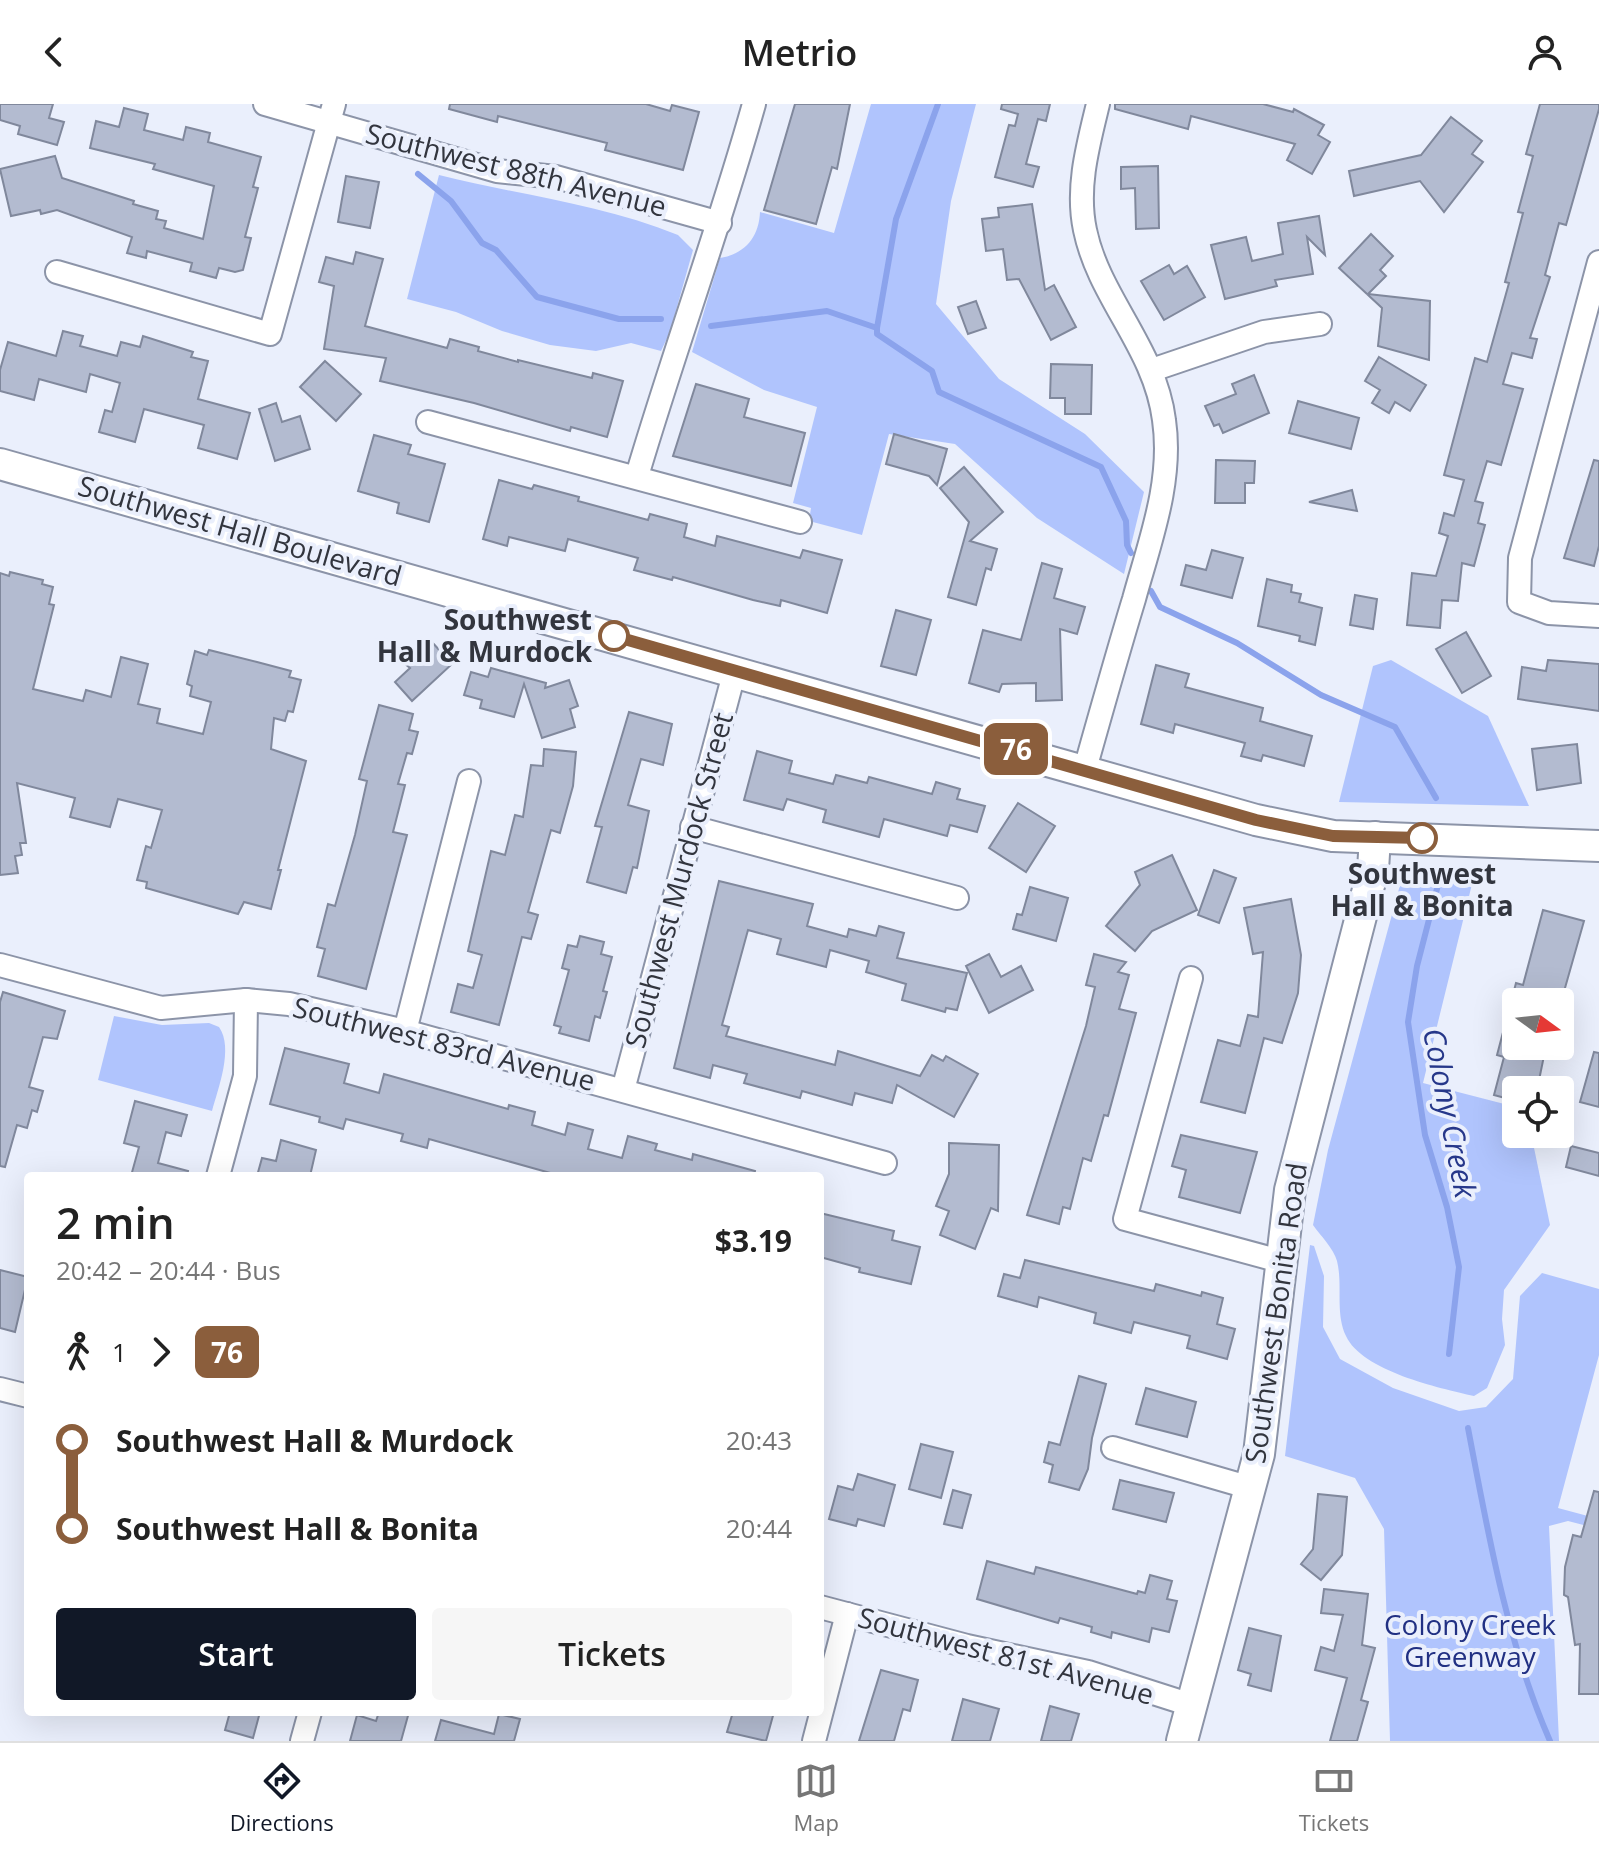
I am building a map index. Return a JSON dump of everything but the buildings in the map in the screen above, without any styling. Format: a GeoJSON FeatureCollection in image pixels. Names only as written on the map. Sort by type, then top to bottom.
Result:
{"type":"FeatureCollection","features":[{"type":"Feature","properties":{"kind":"main road","name":"Southwest Hall Boulevard"},"geometry":{"type":"LineString","coordinates":[[0,464],[1085,769],[1256,820],[1333,836],[1599,846]]}},
{"type":"Feature","properties":{"kind":"main road","name":"Southwest Bonita Road"},"geometry":{"type":"LineString","coordinates":[[1182,1741],[1251,1488],[1264,1421],[1280,1261],[1297,1158],[1373,870],[1375,837]]}},
{"type":"Feature","properties":{"kind":"street","name":"Southwest 88th Avenue"},"geometry":{"type":"LineString","coordinates":[[265,104],[332,113],[497,171],[556,177],[720,223]]}},
{"type":"Feature","properties":{"kind":"street"},"geometry":{"type":"LineString","coordinates":[[637,476],[670,363],[720,223],[754,104]]}},
{"type":"Feature","properties":{"kind":"street"},"geometry":{"type":"LineString","coordinates":[[1085,769],[1160,505],[1166,444],[1161,398],[1152,370],[1093,257],[1085,229],[1082,176],[1098,104]]}},
{"type":"Feature","properties":{"kind":"street"},"geometry":{"type":"LineString","coordinates":[[57,272],[270,334],[332,113]]}},
{"type":"Feature","properties":{"kind":"street"},"geometry":{"type":"LineString","coordinates":[[1599,262],[1589,341],[1520,558],[1519,602],[1549,613],[1599,616]]}},
{"type":"Feature","properties":{"kind":"street"},"geometry":{"type":"LineString","coordinates":[[1152,370],[1264,332],[1320,324]]}},
{"type":"Feature","properties":{"kind":"street"},"geometry":{"type":"LineString","coordinates":[[428,422],[800,522]]}},
{"type":"Feature","properties":{"kind":"street","name":"Southwest Murdock Street"},"geometry":{"type":"LineString","coordinates":[[623,1090],[735,670]]}},
{"type":"Feature","properties":{"kind":"street"},"geometry":{"type":"LineString","coordinates":[[405,1031],[469,781]]}},
{"type":"Feature","properties":{"kind":"street"},"geometry":{"type":"LineString","coordinates":[[692,827],[957,898]]}},
{"type":"Feature","properties":{"kind":"street","name":"Southwest 83rd Avenue"},"geometry":{"type":"LineString","coordinates":[[0,965],[161,1008],[246,1000],[289,1004],[405,1031],[885,1163]]}},
{"type":"Feature","properties":{"kind":"street"},"geometry":{"type":"LineString","coordinates":[[1191,978],[1125,1219],[1280,1261]]}},
{"type":"Feature","properties":{"kind":"street"},"geometry":{"type":"LineString","coordinates":[[219,1172],[245,1076],[246,1000]]}},
{"type":"Feature","properties":{"kind":"street"},"geometry":{"type":"LineString","coordinates":[[0,1389],[24,1395]]}},
{"type":"Feature","properties":{"kind":"street"},"geometry":{"type":"LineString","coordinates":[[1113,1448],[1251,1488]]}},
{"type":"Feature","properties":{"kind":"street","name":"Southwest 81st Avenue"},"geometry":{"type":"LineString","coordinates":[[824,1608],[967,1646],[1088,1672],[1191,1705]]}},
{"type":"Feature","properties":{"kind":"street"},"geometry":{"type":"LineString","coordinates":[[824,1703],[847,1614]]}},
{"type":"Feature","properties":{"kind":"street"},"geometry":{"type":"LineString","coordinates":[[302,1741],[309,1716]]}},
{"type":"Feature","properties":{"kind":"street"},"geometry":{"type":"LineString","coordinates":[[814,1741],[820,1716]]}},
{"type":"Feature","properties":{"kind":"green space"},"geometry":{"type":"Polygon","coordinates":[[[871,104],[976,104],[951,201],[936,304],[999,379],[1085,434],[1144,492],[1124,574],[1037,518],[955,444],[889,434],[862,535],[809,521],[811,508],[793,503],[817,407],[764,390],[692,352],[720,258],[737,253],[749,243],[757,229],[760,212],[834,233],[871,104]]]}},
{"type":"Feature","properties":{"kind":"green space"},"geometry":{"type":"Polygon","coordinates":[[[439,175],[620,215],[678,235],[693,250],[670,332],[661,351],[631,343],[596,351],[550,345],[502,331],[456,312],[407,299],[439,175]]]}},
{"type":"Feature","properties":{"kind":"green space"},"geometry":{"type":"Polygon","coordinates":[[[1391,660],[1488,716],[1529,806],[1339,802],[1373,666],[1391,660]]]}},
{"type":"Feature","properties":{"kind":"green space"},"geometry":{"type":"Polygon","coordinates":[[[1418,876],[1473,880],[1423,1083],[1502,1103],[1502,1148],[1534,1148],[1550,1225],[1504,1290],[1502,1319],[1505,1345],[1487,1388],[1474,1396],[1403,1376],[1368,1359],[1355,1348],[1346,1336],[1341,1318],[1337,1261],[1313,1225],[1328,1150],[1400,885],[1418,876]]]}},
{"type":"Feature","properties":{"kind":"green space"},"geometry":{"type":"Polygon","coordinates":[[[114,1016],[162,1025],[209,1023],[219,1027],[225,1057],[212,1111],[98,1080],[114,1016]]]}},
{"type":"Feature","properties":{"kind":"green space","name":"Colony Creek Greenway"},"geometry":{"type":"Polygon","coordinates":[[[1310,1245],[1314,1246],[1324,1276],[1323,1327],[1340,1359],[1393,1388],[1459,1411],[1486,1407],[1513,1379],[1520,1296],[1542,1273],[1599,1289],[1599,1355],[1558,1508],[1599,1519],[1599,1529],[1568,1521],[1549,1526],[1559,1741],[1390,1741],[1384,1529],[1355,1478],[1285,1456],[1310,1245]]]}},
{"type":"Feature","properties":{"kind":"waterway"},"geometry":{"type":"LineString","coordinates":[[877,328],[896,219],[938,104]]}},
{"type":"Feature","properties":{"kind":"waterway","name":"Colony Creek"},"geometry":{"type":"LineString","coordinates":[[418,174],[451,201],[482,243],[496,250],[537,297],[619,319],[661,319]]}},
{"type":"Feature","properties":{"kind":"waterway","name":"Colony Creek"},"geometry":{"type":"LineString","coordinates":[[711,326],[827,311],[877,328],[877,334],[932,371],[939,392],[1101,467],[1126,521],[1127,545],[1131,553]]}},
{"type":"Feature","properties":{"kind":"waterway","name":"Colony Creek"},"geometry":{"type":"LineString","coordinates":[[1151,591],[1160,607],[1237,643],[1321,695],[1395,727],[1436,798]]}},
{"type":"Feature","properties":{"kind":"waterway","name":"Colony Creek"},"geometry":{"type":"LineString","coordinates":[[1439,881],[1417,966],[1408,1022],[1425,1135],[1447,1207],[1459,1267],[1449,1354]]}},
{"type":"Feature","properties":{"kind":"waterway","name":"Colony Creek"},"geometry":{"type":"LineString","coordinates":[[1468,1428],[1510,1627],[1550,1741]]}},
{"type":"Feature","properties":{"kind":"bus line","name":"76"},"geometry":{"type":"LineString","coordinates":[[614,636],[1256,820],[1333,836],[1422,838]]}},
{"type":"Feature","properties":{"kind":"place","name":"Southwest Hall & Murdock"},"geometry":{"type":"Point","coordinates":[614,636]}},
{"type":"Feature","properties":{"kind":"place","name":"Southwest Hall & Bonita"},"geometry":{"type":"Point","coordinates":[1422,838]}}]}
